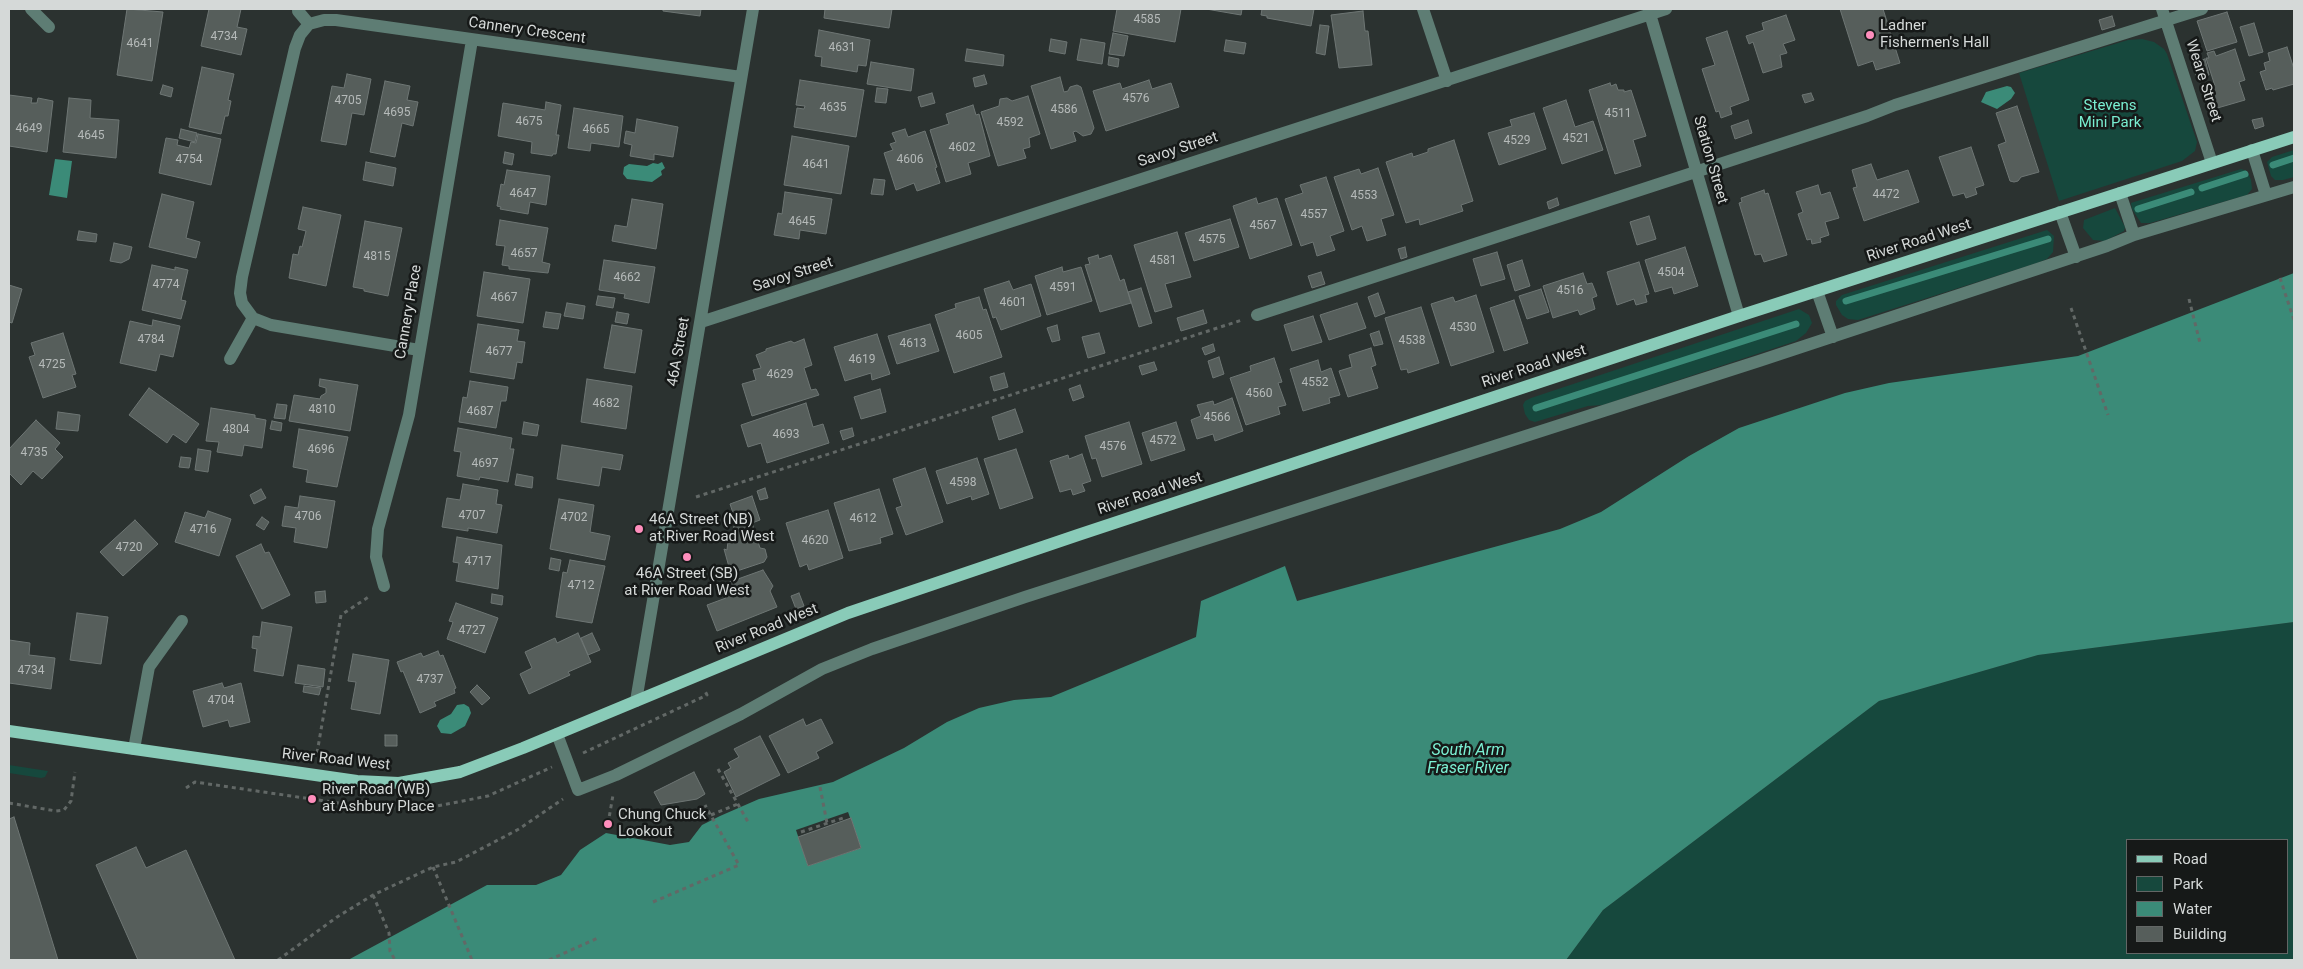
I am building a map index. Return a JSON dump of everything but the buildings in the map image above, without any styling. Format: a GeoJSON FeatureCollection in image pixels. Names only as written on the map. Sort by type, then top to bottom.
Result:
{"type":"FeatureCollection","features":[{"type":"Feature","properties":{"kind":"main road","name":"River Road West"},"geometry":{"type":"LineString","coordinates":[[9,731],[322,777],[378,783],[399,783],[460,772],[557,734],[848,613],[1078,534],[1739,316],[2294,137]]}},
{"type":"Feature","properties":{"kind":"street"},"geometry":{"type":"LineString","coordinates":[[31,9],[48,27]]}},
{"type":"Feature","properties":{"kind":"street","name":"46A Street"},"geometry":{"type":"LineString","coordinates":[[636,701],[753,9]]}},
{"type":"Feature","properties":{"kind":"street"},"geometry":{"type":"LineString","coordinates":[[1423,9],[1447,81]]}},
{"type":"Feature","properties":{"kind":"street","name":"Savoy Street"},"geometry":{"type":"LineString","coordinates":[[701,322],[1666,9]]}},
{"type":"Feature","properties":{"kind":"street"},"geometry":{"type":"LineString","coordinates":[[1257,316],[1866,116],[2164,15],[2202,9]]}},
{"type":"Feature","properties":{"kind":"street"},"geometry":{"type":"LineString","coordinates":[[298,11],[309,24],[300,35],[295,48],[240,285],[242,303],[253,318],[284,328],[418,350]]}},
{"type":"Feature","properties":{"kind":"street","name":"Station Street"},"geometry":{"type":"LineString","coordinates":[[1650,14],[1739,316]]}},
{"type":"Feature","properties":{"kind":"street","name":"Weare Street"},"geometry":{"type":"LineString","coordinates":[[2164,15],[2212,163]]}},
{"type":"Feature","properties":{"kind":"street","name":"Cannery Crescent"},"geometry":{"type":"LineString","coordinates":[[309,24],[324,20],[336,20],[741,77]]}},
{"type":"Feature","properties":{"kind":"street","name":"Cannery Place"},"geometry":{"type":"LineString","coordinates":[[384,586],[376,557],[378,529],[402,446],[472,40]]}},
{"type":"Feature","properties":{"kind":"street"},"geometry":{"type":"LineString","coordinates":[[2252,150],[2266,195]]}},
{"type":"Feature","properties":{"kind":"street"},"geometry":{"type":"LineString","coordinates":[[557,734],[578,790],[616,775],[741,714],[822,669],[872,649],[1025,597],[2076,257],[2134,235],[2294,187]]}},
{"type":"Feature","properties":{"kind":"street"},"geometry":{"type":"LineString","coordinates":[[2120,193],[2134,235]]}},
{"type":"Feature","properties":{"kind":"street"},"geometry":{"type":"LineString","coordinates":[[2060,212],[2076,257]]}},
{"type":"Feature","properties":{"kind":"street"},"geometry":{"type":"LineString","coordinates":[[1817,291],[1832,336]]}},
{"type":"Feature","properties":{"kind":"street"},"geometry":{"type":"LineString","coordinates":[[230,359],[253,318]]}},
{"type":"Feature","properties":{"kind":"street"},"geometry":{"type":"LineString","coordinates":[[134,749],[148,667],[182,621]]}},
{"type":"Feature","properties":{"kind":"path"},"geometry":{"type":"LineString","coordinates":[[2280,278],[2293,311],[2294,320]]}},
{"type":"Feature","properties":{"kind":"path"},"geometry":{"type":"LineString","coordinates":[[2189,299],[2200,344]]}},
{"type":"Feature","properties":{"kind":"path"},"geometry":{"type":"LineString","coordinates":[[2071,308],[2108,415]]}},
{"type":"Feature","properties":{"kind":"path"},"geometry":{"type":"LineString","coordinates":[[696,497],[1257,316]]}},
{"type":"Feature","properties":{"kind":"path"},"geometry":{"type":"LineString","coordinates":[[317,753],[341,615],[384,586]]}},
{"type":"Feature","properties":{"kind":"path"},"geometry":{"type":"LineString","coordinates":[[567,760],[707,695],[703,686]]}},
{"type":"Feature","properties":{"kind":"path"},"geometry":{"type":"LineString","coordinates":[[718,769],[748,822]]}},
{"type":"Feature","properties":{"kind":"path"},"geometry":{"type":"LineString","coordinates":[[9,804],[56,811],[64,810],[71,801],[75,772]]}},
{"type":"Feature","properties":{"kind":"path"},"geometry":{"type":"LineString","coordinates":[[820,787],[827,823]]}},
{"type":"Feature","properties":{"kind":"path"},"geometry":{"type":"LineString","coordinates":[[278,960],[337,917],[373,895],[432,867],[456,862],[519,829],[578,790]]}},
{"type":"Feature","properties":{"kind":"path"},"geometry":{"type":"LineString","coordinates":[[608,824],[612,800]]}},
{"type":"Feature","properties":{"kind":"path"},"geometry":{"type":"LineString","coordinates":[[711,815],[738,804]]}},
{"type":"Feature","properties":{"kind":"path"},"geometry":{"type":"LineString","coordinates":[[653,902],[739,865],[705,805]]}},
{"type":"Feature","properties":{"kind":"path"},"geometry":{"type":"LineString","coordinates":[[801,832],[843,818]]}},
{"type":"Feature","properties":{"kind":"path"},"geometry":{"type":"LineString","coordinates":[[432,867],[472,960]]}},
{"type":"Feature","properties":{"kind":"path"},"geometry":{"type":"LineString","coordinates":[[373,895],[388,933],[390,951],[394,960]]}},
{"type":"Feature","properties":{"kind":"path"},"geometry":{"type":"LineString","coordinates":[[549,960],[600,937]]}},
{"type":"Feature","properties":{"kind":"green space","name":"Stevens Mini Park"},"geometry":{"type":"Polygon","coordinates":[[[2142,39],[2154,42],[2164,49],[2167,54],[2197,142],[2195,151],[2182,161],[2059,201],[2019,73],[2128,40],[2142,39]]]}},
{"type":"Feature","properties":{"kind":"green space"},"geometry":{"type":"Polygon","coordinates":[[[2294,150],[2294,177],[2275,180],[2271,176],[2267,162],[2272,157],[2294,150]]]}},
{"type":"Feature","properties":{"kind":"green space"},"geometry":{"type":"Polygon","coordinates":[[[2241,169],[2247,171],[2251,180],[2252,189],[2247,195],[2150,223],[2141,223],[2132,209],[2131,203],[2241,169]]]}},
{"type":"Feature","properties":{"kind":"green space"},"geometry":{"type":"Polygon","coordinates":[[[2115,208],[2125,227],[2124,231],[2105,241],[2093,240],[2083,228],[2084,220],[2115,208]]]}},
{"type":"Feature","properties":{"kind":"green space"},"geometry":{"type":"Polygon","coordinates":[[[2047,230],[2054,236],[2053,252],[2047,259],[2037,263],[1858,320],[1848,319],[1842,315],[1836,305],[1836,301],[1842,295],[2047,230]]]}},
{"type":"Feature","properties":{"kind":"green space"},"geometry":{"type":"Polygon","coordinates":[[[1799,309],[1809,315],[1812,323],[1806,333],[1796,341],[1603,405],[1588,406],[1535,422],[1529,420],[1525,414],[1523,405],[1525,401],[1531,398],[1799,309]]]}},
{"type":"Feature","properties":{"kind":"green space"},"geometry":{"type":"Polygon","coordinates":[[[2294,622],[2294,960],[1566,960],[1603,910],[1879,701],[2038,655],[2294,622]]]}},
{"type":"Feature","properties":{"kind":"green space"},"geometry":{"type":"Polygon","coordinates":[[[9,765],[48,771],[45,777],[41,778],[9,773],[9,765]]]}},
{"type":"Feature","properties":{"kind":"water"},"geometry":{"type":"Polygon","coordinates":[[[2007,86],[2011,87],[2015,93],[2011,99],[1997,109],[1981,102],[1986,92],[2007,86]]]}},
{"type":"Feature","properties":{"kind":"water"},"geometry":{"type":"Polygon","coordinates":[[[55,159],[72,161],[67,198],[49,195],[55,159]]]}},
{"type":"Feature","properties":{"kind":"water"},"geometry":{"type":"Polygon","coordinates":[[[662,162],[665,168],[661,171],[662,175],[652,182],[627,179],[623,174],[624,167],[629,164],[647,166],[662,162]]]}},
{"type":"Feature","properties":{"kind":"water","name":"South Arm Fraser River"},"geometry":{"type":"Polygon","coordinates":[[[2294,273],[2294,622],[2038,655],[1879,701],[1603,910],[1566,960],[348,960],[487,885],[536,885],[561,875],[580,850],[606,833],[670,845],[689,842],[702,825],[720,816],[759,799],[833,782],[904,748],[947,722],[979,708],[1014,700],[1051,697],[1196,637],[1201,601],[1285,566],[1297,601],[1560,529],[1601,512],[1689,456],[1739,428],[1845,393],[1889,383],[2078,356],[2294,273]]]}},
{"type":"Feature","properties":{"kind":"water"},"geometry":{"type":"Polygon","coordinates":[[[464,704],[469,707],[471,713],[465,726],[451,734],[441,733],[437,726],[440,720],[451,714],[457,705],[464,704]]]}},
{"type":"Feature","properties":{"kind":"pier"},"geometry":{"type":"Polygon","coordinates":[[[848,812],[861,848],[808,866],[796,830],[848,812]]]}},
{"type":"Feature","properties":{"kind":"waterway"},"geometry":{"type":"LineString","coordinates":[[2273,165],[2294,158]]}},
{"type":"Feature","properties":{"kind":"waterway"},"geometry":{"type":"LineString","coordinates":[[2202,188],[2245,174]]}},
{"type":"Feature","properties":{"kind":"waterway"},"geometry":{"type":"LineString","coordinates":[[2138,209],[2191,192]]}},
{"type":"Feature","properties":{"kind":"waterway"},"geometry":{"type":"LineString","coordinates":[[1846,301],[2048,239]]}},
{"type":"Feature","properties":{"kind":"waterway"},"geometry":{"type":"LineString","coordinates":[[1536,408],[1796,324]]}},
{"type":"Feature","properties":{"kind":"place","name":"Ladner Fishermen's Hall"},"geometry":{"type":"Point","coordinates":[1870,35]}},
{"type":"Feature","properties":{"kind":"place","name":"46A Street (NB) at River Road West"},"geometry":{"type":"Point","coordinates":[639,529]}},
{"type":"Feature","properties":{"kind":"place","name":"46A Street (SB) at River Road West"},"geometry":{"type":"Point","coordinates":[687,557]}},
{"type":"Feature","properties":{"kind":"place","name":"River Road (WB) at Ashbury Place"},"geometry":{"type":"Point","coordinates":[312,799]}},
{"type":"Feature","properties":{"kind":"place","name":"Chung Chuck Lookout"},"geometry":{"type":"Point","coordinates":[608,824]}}]}
